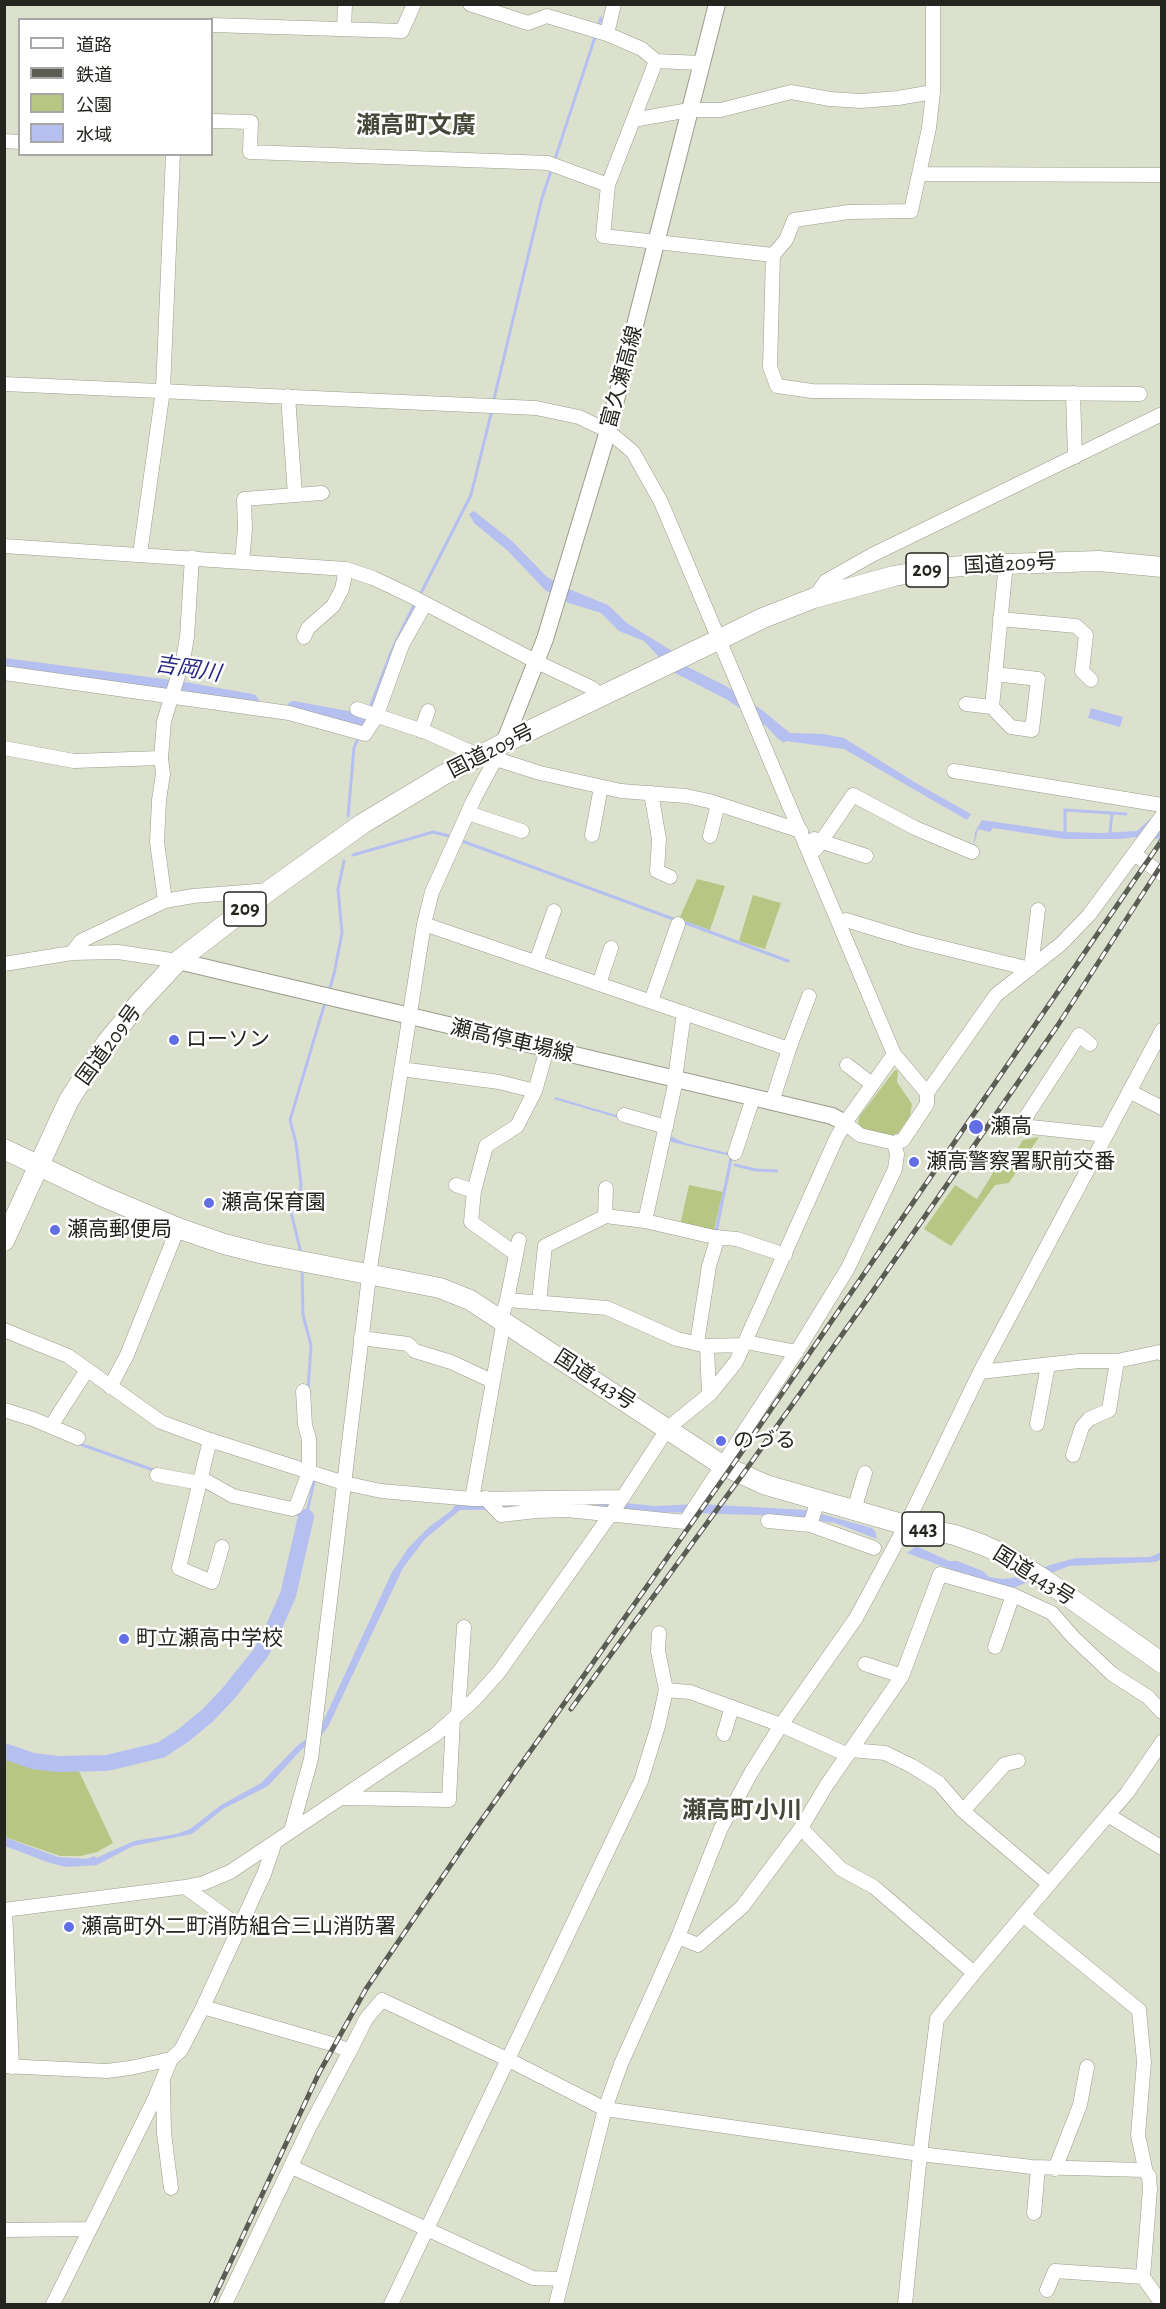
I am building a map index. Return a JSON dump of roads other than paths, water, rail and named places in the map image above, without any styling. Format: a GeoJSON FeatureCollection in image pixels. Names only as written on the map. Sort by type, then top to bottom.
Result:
{"type":"FeatureCollection","features":[{"type":"Feature","properties":{"kind":"highway","name":"国道209号"},"geometry":{"type":"LineString","coordinates":[[4,1241],[13,1204],[38,1165],[69,1100],[107,1042],[139,1003],[178,961],[270,890],[362,825],[493,752],[601,696],[763,618],[814,598],[894,576],[940,568],[1006,563],[1099,561],[1156,569]]}},
{"type":"Feature","properties":{"kind":"highway","name":"国道443号"},"geometry":{"type":"LineString","coordinates":[[4,1149],[102,1196],[178,1228],[224,1244],[302,1262],[440,1288],[504,1313],[722,1465],[766,1485],[906,1525],[955,1535],[1007,1556],[1042,1578],[1161,1663]]}},
{"type":"Feature","properties":{"kind":"main road","name":"富久瀬高線"},"geometry":{"type":"LineString","coordinates":[[493,752],[537,662],[608,431],[717,4]]}},
{"type":"Feature","properties":{"kind":"main road","name":"瀬高停車場線"},"geometry":{"type":"LineString","coordinates":[[178,961],[832,1116],[845,1123]]}},
{"type":"Feature","properties":{"kind":"street"},"geometry":{"type":"LineString","coordinates":[[344,29],[345,4]]}},
{"type":"Feature","properties":{"kind":"street"},"geometry":{"type":"LineString","coordinates":[[213,25],[402,31],[414,4]]}},
{"type":"Feature","properties":{"kind":"street"},"geometry":{"type":"LineString","coordinates":[[470,4],[528,23],[547,16],[607,34],[642,50],[656,61],[701,63]]}},
{"type":"Feature","properties":{"kind":"street"},"geometry":{"type":"LineString","coordinates":[[607,34],[614,4]]}},
{"type":"Feature","properties":{"kind":"street"},"geometry":{"type":"LineString","coordinates":[[933,4],[933,92],[920,174],[911,211],[849,212],[794,220],[786,240],[773,255],[770,367],[777,386],[812,391],[1140,394]]}},
{"type":"Feature","properties":{"kind":"street"},"geometry":{"type":"LineString","coordinates":[[656,61],[608,185],[603,236],[773,255]]}},
{"type":"Feature","properties":{"kind":"street"},"geometry":{"type":"LineString","coordinates":[[633,120],[689,110],[721,111],[791,92],[830,99],[861,101],[933,92]]}},
{"type":"Feature","properties":{"kind":"street"},"geometry":{"type":"LineString","coordinates":[[213,122],[251,122],[250,152],[548,163],[608,185]]}},
{"type":"Feature","properties":{"kind":"street"},"geometry":{"type":"LineString","coordinates":[[140,554],[163,390],[173,156]]}},
{"type":"Feature","properties":{"kind":"street"},"geometry":{"type":"LineString","coordinates":[[920,174],[1161,175]]}},
{"type":"Feature","properties":{"kind":"street"},"geometry":{"type":"LineString","coordinates":[[4,384],[536,408],[579,417],[608,431],[633,452],[661,502],[718,640],[812,840],[894,1054],[927,1093]]}},
{"type":"Feature","properties":{"kind":"street"},"geometry":{"type":"LineString","coordinates":[[1073,393],[1075,457]]}},
{"type":"Feature","properties":{"kind":"street"},"geometry":{"type":"LineString","coordinates":[[288,396],[295,495]]}},
{"type":"Feature","properties":{"kind":"street"},"geometry":{"type":"LineString","coordinates":[[814,598],[826,581],[872,555],[1161,414]]}},
{"type":"Feature","properties":{"kind":"street"},"geometry":{"type":"LineString","coordinates":[[242,561],[245,529],[244,499],[322,493]]}},
{"type":"Feature","properties":{"kind":"street"},"geometry":{"type":"LineString","coordinates":[[4,546],[345,569],[373,578],[591,688],[601,696]]}},
{"type":"Feature","properties":{"kind":"street"},"geometry":{"type":"LineString","coordinates":[[165,901],[157,842],[163,774],[161,758],[164,721],[183,660],[187,637],[192,557]]}},
{"type":"Feature","properties":{"kind":"street"},"geometry":{"type":"LineString","coordinates":[[992,707],[1006,563]]}},
{"type":"Feature","properties":{"kind":"street"},"geometry":{"type":"LineString","coordinates":[[304,637],[308,628],[333,606],[342,590],[345,569]]}},
{"type":"Feature","properties":{"kind":"street"},"geometry":{"type":"LineString","coordinates":[[4,673],[289,713],[365,734],[376,717],[402,645],[425,604]]}},
{"type":"Feature","properties":{"kind":"street"},"geometry":{"type":"LineString","coordinates":[[1000,619],[1076,626],[1086,635],[1082,671],[1091,680]]}},
{"type":"Feature","properties":{"kind":"street"},"geometry":{"type":"LineString","coordinates":[[966,704],[992,707],[1011,727],[1032,730],[1038,679],[995,674]]}},
{"type":"Feature","properties":{"kind":"street"},"geometry":{"type":"LineString","coordinates":[[357,710],[493,752],[540,773],[601,787],[686,796],[718,804],[812,840],[866,856]]}},
{"type":"Feature","properties":{"kind":"street"},"geometry":{"type":"LineString","coordinates":[[421,731],[428,711]]}},
{"type":"Feature","properties":{"kind":"street"},"geometry":{"type":"LineString","coordinates":[[4,748],[74,761],[161,758]]}},
{"type":"Feature","properties":{"kind":"street"},"geometry":{"type":"LineString","coordinates":[[291,1831],[311,1759],[369,1274],[424,924],[432,892],[493,752]]}},
{"type":"Feature","properties":{"kind":"street"},"geometry":{"type":"LineString","coordinates":[[954,771],[1161,805]]}},
{"type":"Feature","properties":{"kind":"street"},"geometry":{"type":"LineString","coordinates":[[592,835],[601,787]]}},
{"type":"Feature","properties":{"kind":"street"},"geometry":{"type":"LineString","coordinates":[[651,794],[659,839],[657,871],[670,877]]}},
{"type":"Feature","properties":{"kind":"street"},"geometry":{"type":"LineString","coordinates":[[812,840],[853,795],[915,828],[972,852]]}},
{"type":"Feature","properties":{"kind":"street"},"geometry":{"type":"LineString","coordinates":[[710,836],[718,804]]}},
{"type":"Feature","properties":{"kind":"street"},"geometry":{"type":"LineString","coordinates":[[468,813],[522,831]]}},
{"type":"Feature","properties":{"kind":"street"},"geometry":{"type":"LineString","coordinates":[[845,1123],[860,1135],[894,1143],[903,1140],[927,1104],[927,1093],[996,995],[1061,944],[1089,915],[1161,816]]}},
{"type":"Feature","properties":{"kind":"street"},"geometry":{"type":"LineString","coordinates":[[1134,854],[1161,874]]}},
{"type":"Feature","properties":{"kind":"street"},"geometry":{"type":"LineString","coordinates":[[72,952],[81,941],[165,901],[194,896],[270,890]]}},
{"type":"Feature","properties":{"kind":"street"},"geometry":{"type":"LineString","coordinates":[[1030,968],[1038,910]]}},
{"type":"Feature","properties":{"kind":"street"},"geometry":{"type":"LineString","coordinates":[[536,962],[554,911]]}},
{"type":"Feature","properties":{"kind":"street"},"geometry":{"type":"LineString","coordinates":[[846,920],[915,941],[1030,968]]}},
{"type":"Feature","properties":{"kind":"street"},"geometry":{"type":"LineString","coordinates":[[424,924],[789,1049]]}},
{"type":"Feature","properties":{"kind":"street"},"geometry":{"type":"LineString","coordinates":[[651,1001],[678,924]]}},
{"type":"Feature","properties":{"kind":"street"},"geometry":{"type":"LineString","coordinates":[[599,984],[611,948]]}},
{"type":"Feature","properties":{"kind":"street"},"geometry":{"type":"LineString","coordinates":[[4,964],[72,952],[118,952],[178,961]]}},
{"type":"Feature","properties":{"kind":"street"},"geometry":{"type":"LineString","coordinates":[[772,1102],[809,996]]}},
{"type":"Feature","properties":{"kind":"street"},"geometry":{"type":"LineString","coordinates":[[645,1221],[676,1079],[684,1013]]}},
{"type":"Feature","properties":{"kind":"street"},"geometry":{"type":"LineString","coordinates":[[556,2304],[605,2109],[621,2064],[678,1938],[722,1828],[751,1773],[781,1725],[856,1618],[906,1525],[980,1372],[1161,1030]]}},
{"type":"Feature","properties":{"kind":"street"},"geometry":{"type":"LineString","coordinates":[[1090,1044],[1079,1035],[1027,1123],[1106,1135]]}},
{"type":"Feature","properties":{"kind":"street"},"geometry":{"type":"LineString","coordinates":[[479,1498],[492,1381],[518,1247],[471,1222],[474,1191],[486,1146],[517,1126],[535,1091],[547,1049]]}},
{"type":"Feature","properties":{"kind":"street"},"geometry":{"type":"LineString","coordinates":[[171,2059],[107,2071],[8,2067],[5,1910],[185,1887],[204,1883],[230,1872],[435,1735],[455,1716],[499,1672],[623,1497],[668,1428],[709,1395],[736,1362],[845,1123],[894,1054]]}},
{"type":"Feature","properties":{"kind":"street"},"geometry":{"type":"LineString","coordinates":[[847,1065],[872,1084]]}},
{"type":"Feature","properties":{"kind":"street"},"geometry":{"type":"LineString","coordinates":[[401,1069],[499,1082],[535,1091]]}},
{"type":"Feature","properties":{"kind":"street"},"geometry":{"type":"LineString","coordinates":[[1129,1091],[1161,1108]]}},
{"type":"Feature","properties":{"kind":"street"},"geometry":{"type":"LineString","coordinates":[[735,1153],[753,1098]]}},
{"type":"Feature","properties":{"kind":"street"},"geometry":{"type":"LineString","coordinates":[[624,1115],[666,1126]]}},
{"type":"Feature","properties":{"kind":"street"},"geometry":{"type":"LineString","coordinates":[[479,1498],[501,1515],[567,1510],[685,1522],[797,1352],[848,1268],[895,1169],[897,1154],[894,1143]]}},
{"type":"Feature","properties":{"kind":"street"},"geometry":{"type":"LineString","coordinates":[[456,1185],[474,1191]]}},
{"type":"Feature","properties":{"kind":"street"},"geometry":{"type":"LineString","coordinates":[[605,1216],[606,1188]]}},
{"type":"Feature","properties":{"kind":"street"},"geometry":{"type":"LineString","coordinates":[[539,1302],[545,1246],[605,1216],[645,1221],[718,1238],[757,1244],[785,1255]]}},
{"type":"Feature","properties":{"kind":"street"},"geometry":{"type":"LineString","coordinates":[[110,1387],[127,1355],[178,1228]]}},
{"type":"Feature","properties":{"kind":"street"},"geometry":{"type":"LineString","coordinates":[[709,1395],[702,1345],[709,1266],[718,1238]]}},
{"type":"Feature","properties":{"kind":"street"},"geometry":{"type":"LineString","coordinates":[[504,1313],[539,1302],[607,1308],[677,1339],[702,1345],[745,1343],[797,1352]]}},
{"type":"Feature","properties":{"kind":"street"},"geometry":{"type":"LineString","coordinates":[[4,1330],[68,1356],[161,1422],[344,1483],[381,1491],[479,1498],[623,1497]]}},
{"type":"Feature","properties":{"kind":"street"},"geometry":{"type":"LineString","coordinates":[[361,1338],[408,1344],[415,1351],[451,1362],[492,1381]]}},
{"type":"Feature","properties":{"kind":"street"},"geometry":{"type":"LineString","coordinates":[[980,1372],[1079,1361],[1117,1361],[1159,1352],[1161,1354]]}},
{"type":"Feature","properties":{"kind":"street"},"geometry":{"type":"LineString","coordinates":[[1072,1455],[1082,1427],[1089,1419],[1109,1410],[1117,1361]]}},
{"type":"Feature","properties":{"kind":"street"},"geometry":{"type":"LineString","coordinates":[[1037,1424],[1048,1365]]}},
{"type":"Feature","properties":{"kind":"street"},"geometry":{"type":"LineString","coordinates":[[51,1426],[87,1370]]}},
{"type":"Feature","properties":{"kind":"street"},"geometry":{"type":"LineString","coordinates":[[157,1474],[200,1480],[233,1496],[292,1509],[296,1507],[309,1472],[309,1439],[305,1425],[303,1391]]}},
{"type":"Feature","properties":{"kind":"street"},"geometry":{"type":"LineString","coordinates":[[4,1410],[78,1438]]}},
{"type":"Feature","properties":{"kind":"street"},"geometry":{"type":"LineString","coordinates":[[210,1440],[179,1568],[212,1582],[222,1547]]}},
{"type":"Feature","properties":{"kind":"street"},"geometry":{"type":"LineString","coordinates":[[854,1510],[865,1473]]}},
{"type":"Feature","properties":{"kind":"street"},"geometry":{"type":"LineString","coordinates":[[810,1525],[818,1500]]}},
{"type":"Feature","properties":{"kind":"street"},"geometry":{"type":"LineString","coordinates":[[768,1521],[810,1525],[874,1548]]}},
{"type":"Feature","properties":{"kind":"street"},"geometry":{"type":"LineString","coordinates":[[678,1938],[698,1945],[742,1907],[801,1828],[902,1676],[940,1574],[1013,1595],[1052,1613],[1073,1637],[1112,1674],[1148,1697],[1161,1712]]}},
{"type":"Feature","properties":{"kind":"street"},"geometry":{"type":"LineString","coordinates":[[995,1647],[1013,1595]]}},
{"type":"Feature","properties":{"kind":"street"},"geometry":{"type":"LineString","coordinates":[[341,1798],[449,1800],[464,1627]]}},
{"type":"Feature","properties":{"kind":"street"},"geometry":{"type":"LineString","coordinates":[[391,2304],[641,1781],[658,1726],[666,1690],[658,1651],[659,1633]]}},
{"type":"Feature","properties":{"kind":"street"},"geometry":{"type":"LineString","coordinates":[[865,1664],[902,1676]]}},
{"type":"Feature","properties":{"kind":"street"},"geometry":{"type":"LineString","coordinates":[[666,1690],[690,1692],[849,1753],[885,1754],[912,1767],[939,1783],[963,1811],[1049,1884]]}},
{"type":"Feature","properties":{"kind":"street"},"geometry":{"type":"LineString","coordinates":[[724,1734],[732,1707]]}},
{"type":"Feature","properties":{"kind":"street"},"geometry":{"type":"LineString","coordinates":[[905,2304],[920,2154],[937,2019],[1127,1793],[1161,1742]]}},
{"type":"Feature","properties":{"kind":"street"},"geometry":{"type":"LineString","coordinates":[[963,1811],[1005,1764],[1018,1761]]}},
{"type":"Feature","properties":{"kind":"street"},"geometry":{"type":"LineString","coordinates":[[1108,1815],[1161,1848]]}},
{"type":"Feature","properties":{"kind":"street"},"geometry":{"type":"LineString","coordinates":[[801,1828],[842,1869],[873,1887],[974,1973]]}},
{"type":"Feature","properties":{"kind":"street"},"geometry":{"type":"LineString","coordinates":[[53,2304],[171,2059],[181,2050],[203,2007],[264,1874],[275,1842]]}},
{"type":"Feature","properties":{"kind":"street"},"geometry":{"type":"LineString","coordinates":[[185,1887],[240,1926]]}},
{"type":"Feature","properties":{"kind":"street"},"geometry":{"type":"LineString","coordinates":[[1023,1915],[1139,2010],[1144,2062],[1138,2135],[1146,2173]]}},
{"type":"Feature","properties":{"kind":"street"},"geometry":{"type":"LineString","coordinates":[[225,2304],[310,2126],[366,2019],[382,2000],[509,2060],[605,2109],[920,2154],[1038,2168],[1144,2170],[1156,2189],[1143,2277],[1161,2304]]}},
{"type":"Feature","properties":{"kind":"street"},"geometry":{"type":"LineString","coordinates":[[203,2007],[350,2051]]}},
{"type":"Feature","properties":{"kind":"street"},"geometry":{"type":"LineString","coordinates":[[1055,2169],[1080,2105],[1087,2067]]}},
{"type":"Feature","properties":{"kind":"street"},"geometry":{"type":"LineString","coordinates":[[163,2078],[164,2133],[171,2188]]}},
{"type":"Feature","properties":{"kind":"street"},"geometry":{"type":"LineString","coordinates":[[292,2167],[533,2278],[561,2279]]}},
{"type":"Feature","properties":{"kind":"street"},"geometry":{"type":"LineString","coordinates":[[1034,2213],[1038,2168]]}},
{"type":"Feature","properties":{"kind":"street"},"geometry":{"type":"LineString","coordinates":[[4,2230],[90,2229]]}},
{"type":"Feature","properties":{"kind":"street"},"geometry":{"type":"LineString","coordinates":[[1047,2290],[1055,2271],[1143,2277]]}},
{"type":"Feature","properties":{"kind":"water"},"geometry":{"type":"Polygon","coordinates":[[[474,511],[512,541],[547,577],[608,605],[627,623],[672,651],[688,667],[726,686],[762,710],[790,733],[823,734],[844,738],[971,814],[967,820],[844,749],[786,741],[784,743],[766,726],[726,699],[673,672],[644,641],[619,631],[601,613],[569,603],[545,590],[508,551],[474,523],[469,514],[474,511]]]}},
{"type":"Feature","properties":{"kind":"water"},"geometry":{"type":"Polygon","coordinates":[[[1091,708],[1123,717],[1120,727],[1088,718],[1091,708]]]}},
{"type":"Feature","properties":{"kind":"water"},"geometry":{"type":"Polygon","coordinates":[[[1151,818],[1161,823],[1161,839],[1135,837],[1065,839],[993,828],[990,832],[978,829],[973,849],[975,832],[982,820],[1065,832],[1102,833],[1137,831],[1151,818]]]}},
{"type":"Feature","properties":{"kind":"water"},"geometry":{"type":"Polygon","coordinates":[[[555,1097],[657,1127],[662,1132],[685,1143],[732,1154],[717,1235],[714,1234],[730,1156],[672,1142],[655,1129],[554,1099],[555,1097]]]}},
{"type":"Feature","properties":{"kind":"water"},"geometry":{"type":"Polygon","coordinates":[[[605,1501],[655,1506],[699,1504],[807,1510],[872,1528],[877,1539],[835,1523],[787,1516],[660,1512],[596,1506],[595,1509],[460,1510],[425,1539],[403,1568],[328,1727],[320,1737],[302,1749],[268,1786],[223,1809],[192,1834],[133,1846],[97,1865],[66,1867],[5,1846],[4,1837],[58,1857],[87,1859],[94,1856],[96,1858],[134,1841],[176,1834],[190,1829],[221,1805],[261,1783],[297,1746],[321,1726],[392,1572],[409,1547],[429,1527],[452,1510],[455,1504],[605,1501]]]}},
{"type":"Feature","properties":{"kind":"water"},"geometry":{"type":"Polygon","coordinates":[[[916,1546],[949,1561],[957,1561],[983,1571],[989,1577],[1003,1579],[1020,1577],[1076,1558],[1150,1557],[1161,1552],[1162,1559],[1155,1562],[1069,1566],[1013,1588],[972,1577],[907,1553],[916,1546]]]}},
{"type":"Feature","properties":{"kind":"waterway"},"geometry":{"type":"LineString","coordinates":[[598,28],[601,18]]}},
{"type":"Feature","properties":{"kind":"waterway"},"geometry":{"type":"LineString","coordinates":[[554,162],[596,34]]}},
{"type":"Feature","properties":{"kind":"waterway"},"geometry":{"type":"LineString","coordinates":[[493,403],[542,198],[552,168]]}},
{"type":"Feature","properties":{"kind":"waterway"},"geometry":{"type":"LineString","coordinates":[[420,595],[471,495],[492,410]]}},
{"type":"Feature","properties":{"kind":"waterway"},"geometry":{"type":"LineString","coordinates":[[369,710],[392,650],[415,603]]}},
{"type":"Feature","properties":{"kind":"waterway","name":"吉岡川"},"geometry":{"type":"LineString","coordinates":[[4,666],[178,689],[251,702]]}},
{"type":"Feature","properties":{"kind":"waterway","name":"吉岡川"},"geometry":{"type":"LineString","coordinates":[[294,709],[364,722]]}},
{"type":"Feature","properties":{"kind":"waterway"},"geometry":{"type":"LineString","coordinates":[[348,816],[354,748],[359,736]]}},
{"type":"Feature","properties":{"kind":"waterway"},"geometry":{"type":"LineString","coordinates":[[1065,832],[1065,810],[1126,814]]}},
{"type":"Feature","properties":{"kind":"waterway"},"geometry":{"type":"LineString","coordinates":[[1110,833],[1112,813]]}},
{"type":"Feature","properties":{"kind":"waterway"},"geometry":{"type":"LineString","coordinates":[[353,855],[433,832],[449,836]]}},
{"type":"Feature","properties":{"kind":"waterway"},"geometry":{"type":"LineString","coordinates":[[462,841],[676,920]]}},
{"type":"Feature","properties":{"kind":"waterway"},"geometry":{"type":"LineString","coordinates":[[329,991],[342,933],[338,889],[344,861]]}},
{"type":"Feature","properties":{"kind":"waterway"},"geometry":{"type":"LineString","coordinates":[[683,922],[788,961]]}},
{"type":"Feature","properties":{"kind":"waterway"},"geometry":{"type":"LineString","coordinates":[[301,1253],[289,1204],[300,1195],[301,1184],[296,1143],[290,1120],[324,1006]]}},
{"type":"Feature","properties":{"kind":"waterway"},"geometry":{"type":"LineString","coordinates":[[735,1165],[756,1170],[777,1171]]}},
{"type":"Feature","properties":{"kind":"waterway"},"geometry":{"type":"LineString","coordinates":[[302,1269],[303,1315],[311,1345],[308,1390]]}},
{"type":"Feature","properties":{"kind":"waterway"},"geometry":{"type":"LineString","coordinates":[[77,1443],[156,1471]]}},
{"type":"Feature","properties":{"kind":"waterway"},"geometry":{"type":"LineString","coordinates":[[294,1513],[306,1517],[315,1477]]}},
{"type":"Feature","properties":{"kind":"waterway"},"geometry":{"type":"LineString","coordinates":[[4,1751],[33,1761],[58,1764],[107,1763],[161,1750],[184,1735],[228,1694],[260,1654],[288,1595],[306,1517]]}},
{"type":"Feature","properties":{"kind":"railway"},"geometry":{"type":"LineString","coordinates":[[211,2304],[319,2073],[366,1989],[476,1828],[730,1469],[1162,840]]}},
{"type":"Feature","properties":{"kind":"railway"},"geometry":{"type":"LineString","coordinates":[[571,1709],[866,1301],[1058,1025],[1162,864]]}},
{"type":"Feature","properties":{"kind":"place","name":"ローソン"},"geometry":{"type":"Point","coordinates":[174,1040]}},
{"type":"Feature","properties":{"kind":"place","name":"瀬高"},"geometry":{"type":"Point","coordinates":[976,1127]}},
{"type":"Feature","properties":{"kind":"place","name":"瀬高警察署駅前交番"},"geometry":{"type":"Point","coordinates":[914,1162]}},
{"type":"Feature","properties":{"kind":"place","name":"瀬高保育園"},"geometry":{"type":"Point","coordinates":[209,1203]}},
{"type":"Feature","properties":{"kind":"place","name":"瀬高郵便局"},"geometry":{"type":"Point","coordinates":[55,1230]}},
{"type":"Feature","properties":{"kind":"place","name":"のづる"},"geometry":{"type":"Point","coordinates":[721,1441]}},
{"type":"Feature","properties":{"kind":"place","name":"町立瀬高中学校"},"geometry":{"type":"Point","coordinates":[124,1639]}},
{"type":"Feature","properties":{"kind":"place","name":"瀬高町外二町消防組合三山消防署"},"geometry":{"type":"Point","coordinates":[69,1927]}},
{"type":"Feature","properties":{"kind":"district","name":"瀬高町文廣"},"geometry":{"type":"Point","coordinates":[416,126]}},
{"type":"Feature","properties":{"kind":"district","name":"瀬高町小川"},"geometry":{"type":"Point","coordinates":[742,1811]}}]}
